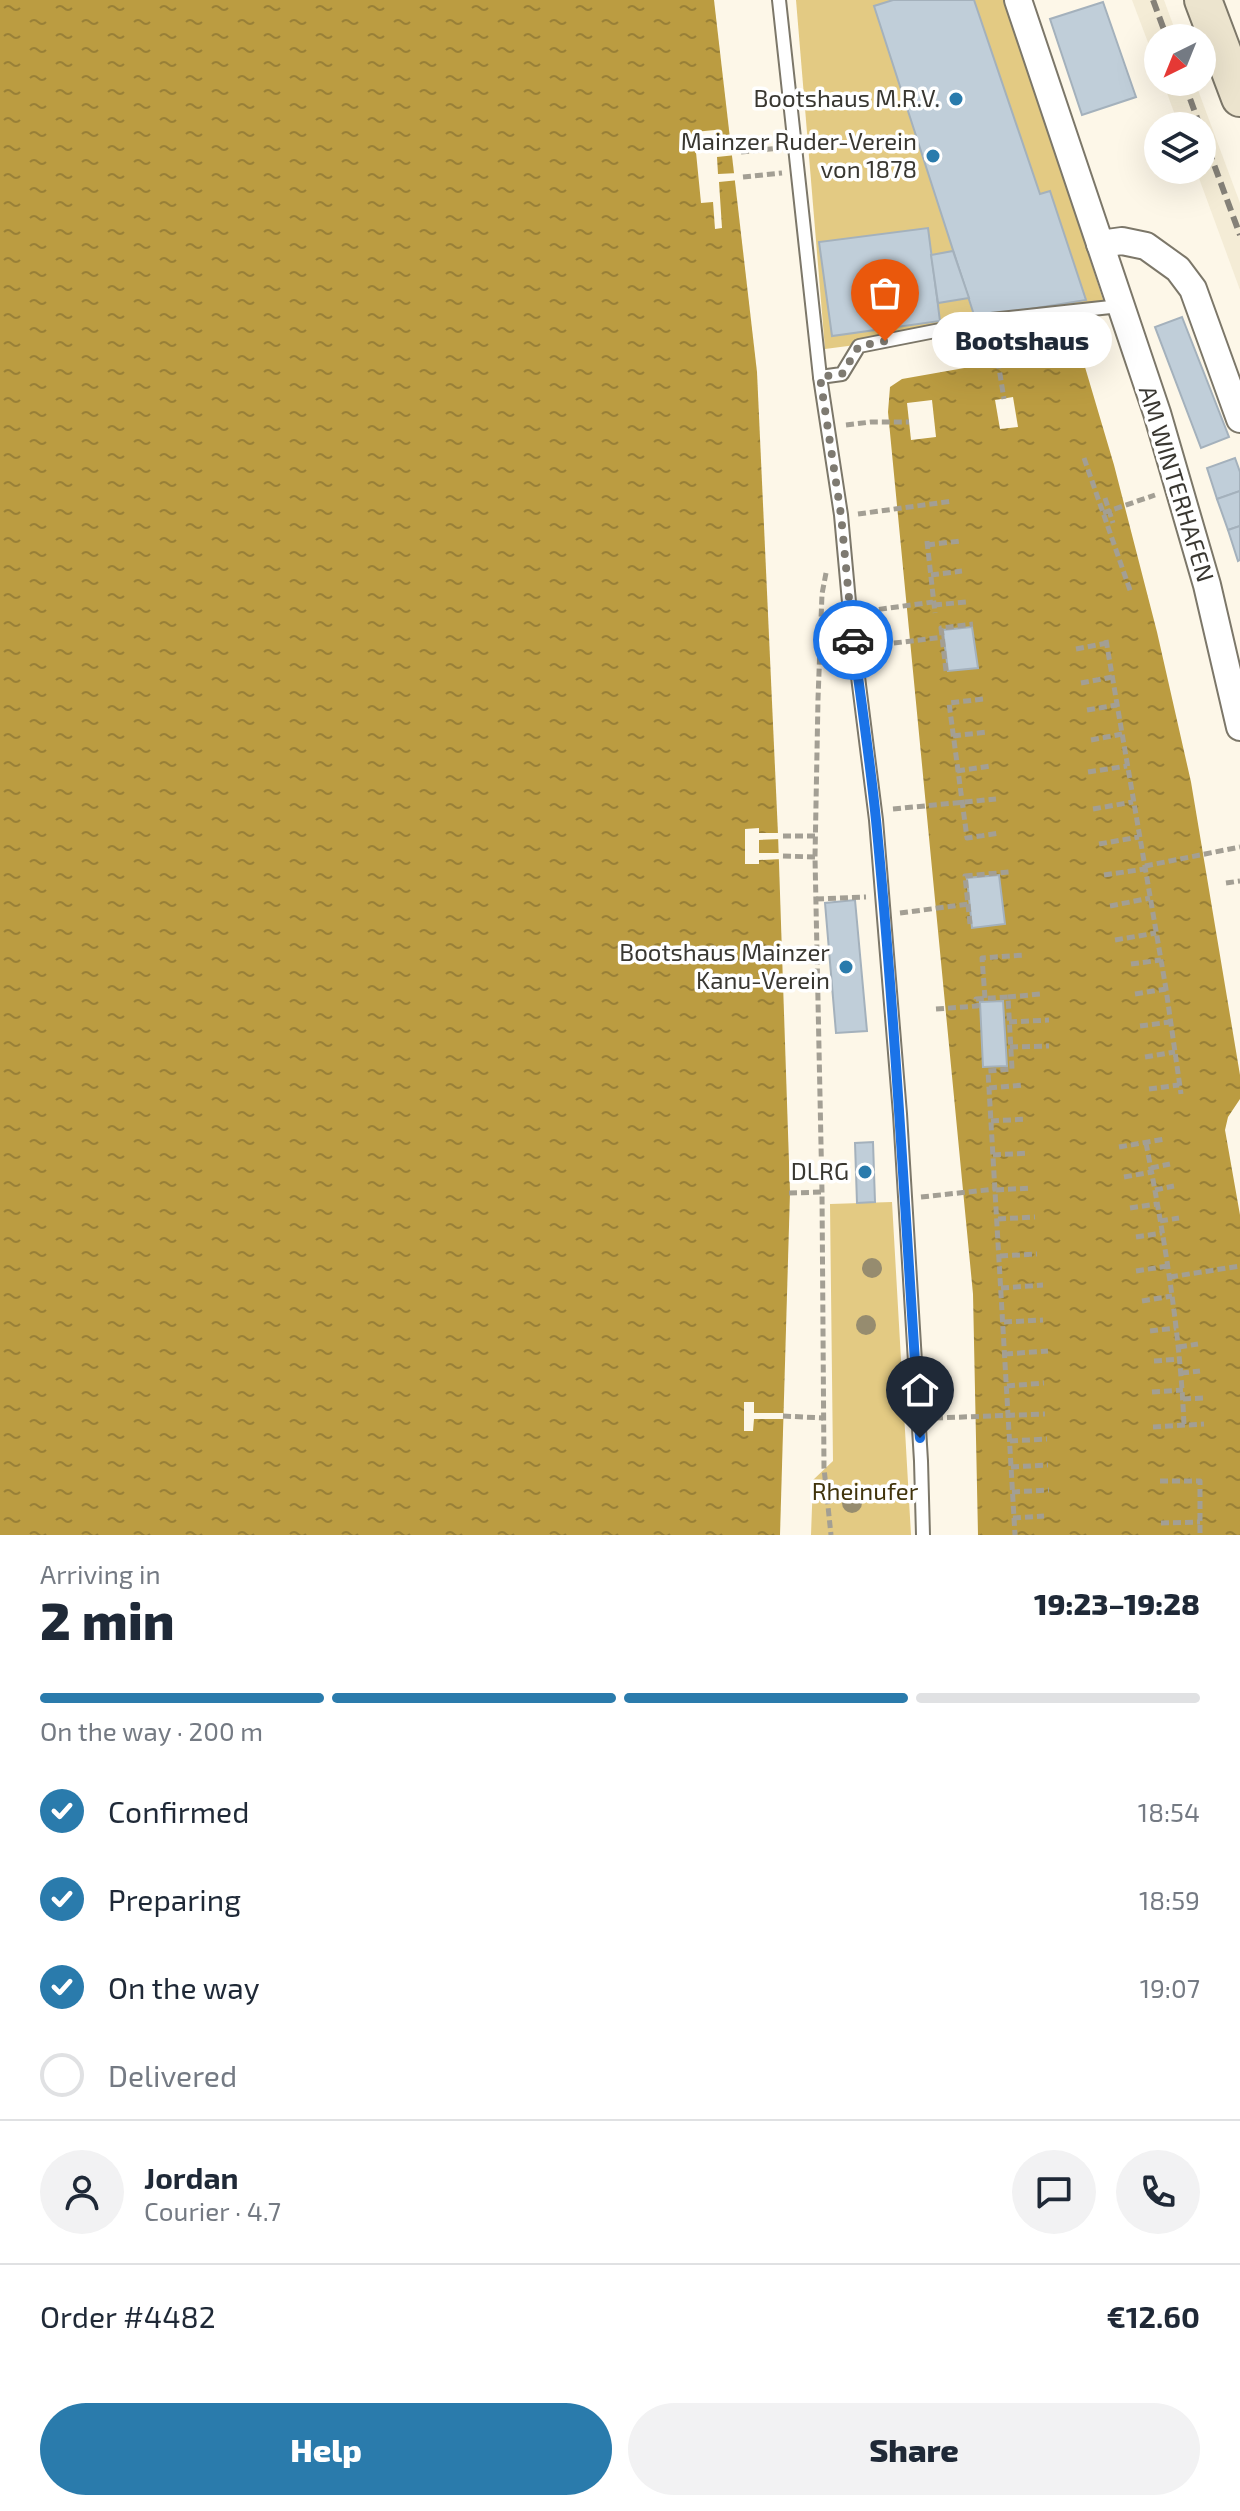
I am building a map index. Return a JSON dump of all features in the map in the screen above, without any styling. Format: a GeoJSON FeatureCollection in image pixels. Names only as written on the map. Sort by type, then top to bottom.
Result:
{"type":"FeatureCollection","features":[{"type":"Feature","properties":{"kind":"main road"},"geometry":{"type":"LineString","coordinates":[[1203,0],[1240,98]]}},
{"type":"Feature","properties":{"kind":"street","name":"AM WINTERHAFEN"},"geometry":{"type":"LineString","coordinates":[[1018,0],[1157,413],[1207,585],[1240,727]]}},
{"type":"Feature","properties":{"kind":"street"},"geometry":{"type":"LineString","coordinates":[[1100,244],[1122,241],[1146,246],[1178,269],[1193,289],[1240,419]]}},
{"type":"Feature","properties":{"kind":"lane"},"geometry":{"type":"LineString","coordinates":[[779,0],[820,377],[843,537],[876,820],[902,1142],[923,1535]]}},
{"type":"Feature","properties":{"kind":"lane"},"geometry":{"type":"LineString","coordinates":[[820,377],[842,374],[859,346],[991,320],[1120,306]]}},
{"type":"Feature","properties":{"kind":"path"},"geometry":{"type":"LineString","coordinates":[[741,152],[795,147]]}},
{"type":"Feature","properties":{"kind":"path"},"geometry":{"type":"LineString","coordinates":[[743,177],[798,172]]}},
{"type":"Feature","properties":{"kind":"path"},"geometry":{"type":"LineString","coordinates":[[991,320],[1004,399]]}},
{"type":"Feature","properties":{"kind":"path"},"geometry":{"type":"LineString","coordinates":[[851,425],[909,422]]}},
{"type":"Feature","properties":{"kind":"path"},"geometry":{"type":"LineString","coordinates":[[1084,458],[1106,512],[1131,593]]}},
{"type":"Feature","properties":{"kind":"path"},"geometry":{"type":"LineString","coordinates":[[1105,498],[1106,512],[1113,523]]}},
{"type":"Feature","properties":{"kind":"path"},"geometry":{"type":"LineString","coordinates":[[1106,512],[1141,499]]}},
{"type":"Feature","properties":{"kind":"path"},"geometry":{"type":"LineString","coordinates":[[863,513],[953,501]]}},
{"type":"Feature","properties":{"kind":"path"},"geometry":{"type":"LineString","coordinates":[[831,1535],[824,1468],[815,857],[822,594],[828,564],[843,537]]}},
{"type":"Feature","properties":{"kind":"path"},"geometry":{"type":"LineString","coordinates":[[934,607],[927,543],[960,541]]}},
{"type":"Feature","properties":{"kind":"path"},"geometry":{"type":"LineString","coordinates":[[931,575],[962,571]]}},
{"type":"Feature","properties":{"kind":"path"},"geometry":{"type":"LineString","coordinates":[[873,611],[966,602]]}},
{"type":"Feature","properties":{"kind":"path"},"geometry":{"type":"LineString","coordinates":[[946,671],[941,628],[973,624]]}},
{"type":"Feature","properties":{"kind":"path"},"geometry":{"type":"LineString","coordinates":[[879,645],[943,637]]}},
{"type":"Feature","properties":{"kind":"path"},"geometry":{"type":"LineString","coordinates":[[1076,649],[1106,642],[1181,1094]]}},
{"type":"Feature","properties":{"kind":"path"},"geometry":{"type":"LineString","coordinates":[[1081,683],[1112,677]]}},
{"type":"Feature","properties":{"kind":"path"},"geometry":{"type":"LineString","coordinates":[[983,699],[949,703],[957,771],[967,838],[1000,833]]}},
{"type":"Feature","properties":{"kind":"path"},"geometry":{"type":"LineString","coordinates":[[1087,710],[1117,705]]}},
{"type":"Feature","properties":{"kind":"path"},"geometry":{"type":"LineString","coordinates":[[953,736],[987,732]]}},
{"type":"Feature","properties":{"kind":"path"},"geometry":{"type":"LineString","coordinates":[[1091,740],[1122,734]]}},
{"type":"Feature","properties":{"kind":"path"},"geometry":{"type":"LineString","coordinates":[[957,771],[991,766]]}},
{"type":"Feature","properties":{"kind":"path"},"geometry":{"type":"LineString","coordinates":[[1088,772],[1127,766]]}},
{"type":"Feature","properties":{"kind":"path"},"geometry":{"type":"LineString","coordinates":[[916,806],[996,799]]}},
{"type":"Feature","properties":{"kind":"path"},"geometry":{"type":"LineString","coordinates":[[1093,809],[1133,802]]}},
{"type":"Feature","properties":{"kind":"path"},"geometry":{"type":"LineString","coordinates":[[783,836],[816,836]]}},
{"type":"Feature","properties":{"kind":"path"},"geometry":{"type":"LineString","coordinates":[[1099,844],[1139,837]]}},
{"type":"Feature","properties":{"kind":"path"},"geometry":{"type":"LineString","coordinates":[[1104,875],[1240,847]]}},
{"type":"Feature","properties":{"kind":"path"},"geometry":{"type":"LineString","coordinates":[[783,856],[815,857]]}},
{"type":"Feature","properties":{"kind":"path"},"geometry":{"type":"LineString","coordinates":[[970,924],[965,876],[1009,872]]}},
{"type":"Feature","properties":{"kind":"path"},"geometry":{"type":"LineString","coordinates":[[1226,883],[1240,881]]}},
{"type":"Feature","properties":{"kind":"path"},"geometry":{"type":"LineString","coordinates":[[816,899],[882,897]]}},
{"type":"Feature","properties":{"kind":"path"},"geometry":{"type":"LineString","coordinates":[[1110,906],[1150,898]]}},
{"type":"Feature","properties":{"kind":"path"},"geometry":{"type":"LineString","coordinates":[[884,915],[969,904]]}},
{"type":"Feature","properties":{"kind":"path"},"geometry":{"type":"LineString","coordinates":[[1115,940],[1156,933]]}},
{"type":"Feature","properties":{"kind":"path"},"geometry":{"type":"LineString","coordinates":[[985,998],[982,958],[1024,955]]}},
{"type":"Feature","properties":{"kind":"path"},"geometry":{"type":"LineString","coordinates":[[1131,964],[1161,960]]}},
{"type":"Feature","properties":{"kind":"path"},"geometry":{"type":"LineString","coordinates":[[1135,994],[1166,989]]}},
{"type":"Feature","properties":{"kind":"path"},"geometry":{"type":"LineString","coordinates":[[936,1009],[977,1006],[976,999],[1041,994]]}},
{"type":"Feature","properties":{"kind":"path"},"geometry":{"type":"LineString","coordinates":[[1008,997],[1012,1069],[988,1071],[1015,1535]]}},
{"type":"Feature","properties":{"kind":"path"},"geometry":{"type":"LineString","coordinates":[[1009,1022],[1049,1020]]}},
{"type":"Feature","properties":{"kind":"path"},"geometry":{"type":"LineString","coordinates":[[1140,1026],[1170,1022]]}},
{"type":"Feature","properties":{"kind":"path"},"geometry":{"type":"LineString","coordinates":[[1010,1047],[1049,1046]]}},
{"type":"Feature","properties":{"kind":"path"},"geometry":{"type":"LineString","coordinates":[[1145,1057],[1175,1052]]}},
{"type":"Feature","properties":{"kind":"path"},"geometry":{"type":"LineString","coordinates":[[989,1088],[1023,1085]]}},
{"type":"Feature","properties":{"kind":"path"},"geometry":{"type":"LineString","coordinates":[[1149,1089],[1179,1085]]}},
{"type":"Feature","properties":{"kind":"path"},"geometry":{"type":"LineString","coordinates":[[991,1121],[1027,1119]]}},
{"type":"Feature","properties":{"kind":"path"},"geometry":{"type":"LineString","coordinates":[[1119,1147],[1165,1139]]}},
{"type":"Feature","properties":{"kind":"path"},"geometry":{"type":"LineString","coordinates":[[1146,1143],[1170,1277],[1184,1425]]}},
{"type":"Feature","properties":{"kind":"path"},"geometry":{"type":"LineString","coordinates":[[993,1155],[1029,1153]]}},
{"type":"Feature","properties":{"kind":"path"},"geometry":{"type":"LineString","coordinates":[[1124,1177],[1170,1164]]}},
{"type":"Feature","properties":{"kind":"path"},"geometry":{"type":"LineString","coordinates":[[1155,1190],[1174,1186]]}},
{"type":"Feature","properties":{"kind":"path"},"geometry":{"type":"LineString","coordinates":[[945,1195],[1031,1188]]}},
{"type":"Feature","properties":{"kind":"path"},"geometry":{"type":"LineString","coordinates":[[789,1193],[822,1192]]}},
{"type":"Feature","properties":{"kind":"path"},"geometry":{"type":"LineString","coordinates":[[1130,1208],[1157,1204]]}},
{"type":"Feature","properties":{"kind":"path"},"geometry":{"type":"LineString","coordinates":[[998,1219],[1035,1217]]}},
{"type":"Feature","properties":{"kind":"path"},"geometry":{"type":"LineString","coordinates":[[1160,1221],[1179,1218]]}},
{"type":"Feature","properties":{"kind":"path"},"geometry":{"type":"LineString","coordinates":[[1136,1237],[1162,1233]]}},
{"type":"Feature","properties":{"kind":"path"},"geometry":{"type":"LineString","coordinates":[[1000,1256],[1037,1254]]}},
{"type":"Feature","properties":{"kind":"path"},"geometry":{"type":"LineString","coordinates":[[1136,1271],[1168,1266]]}},
{"type":"Feature","properties":{"kind":"path"},"geometry":{"type":"LineString","coordinates":[[1170,1277],[1240,1266]]}},
{"type":"Feature","properties":{"kind":"path"},"geometry":{"type":"LineString","coordinates":[[1001,1288],[1043,1285]]}},
{"type":"Feature","properties":{"kind":"path"},"geometry":{"type":"LineString","coordinates":[[1142,1301],[1172,1296]]}},
{"type":"Feature","properties":{"kind":"path"},"geometry":{"type":"LineString","coordinates":[[1004,1322],[1043,1320]]}},
{"type":"Feature","properties":{"kind":"path"},"geometry":{"type":"LineString","coordinates":[[1150,1331],[1176,1328]]}},
{"type":"Feature","properties":{"kind":"path"},"geometry":{"type":"LineString","coordinates":[[1179,1347],[1198,1344]]}},
{"type":"Feature","properties":{"kind":"path"},"geometry":{"type":"LineString","coordinates":[[1005,1354],[1048,1351]]}},
{"type":"Feature","properties":{"kind":"path"},"geometry":{"type":"LineString","coordinates":[[1154,1361],[1180,1359]]}},
{"type":"Feature","properties":{"kind":"path"},"geometry":{"type":"LineString","coordinates":[[1181,1373],[1200,1371]]}},
{"type":"Feature","properties":{"kind":"path"},"geometry":{"type":"LineString","coordinates":[[1007,1386],[1044,1383]]}},
{"type":"Feature","properties":{"kind":"path"},"geometry":{"type":"LineString","coordinates":[[1152,1392],[1183,1390]]}},
{"type":"Feature","properties":{"kind":"path"},"geometry":{"type":"LineString","coordinates":[[1183,1399],[1203,1398]]}},
{"type":"Feature","properties":{"kind":"path"},"geometry":{"type":"LineString","coordinates":[[940,1419],[1045,1414]]}},
{"type":"Feature","properties":{"kind":"path"},"geometry":{"type":"LineString","coordinates":[[783,1416],[823,1418]]}},
{"type":"Feature","properties":{"kind":"path"},"geometry":{"type":"LineString","coordinates":[[1153,1427],[1204,1424]]}},
{"type":"Feature","properties":{"kind":"path"},"geometry":{"type":"LineString","coordinates":[[1010,1441],[1047,1439]]}},
{"type":"Feature","properties":{"kind":"path"},"geometry":{"type":"LineString","coordinates":[[1011,1467],[1048,1465]]}},
{"type":"Feature","properties":{"kind":"path"},"geometry":{"type":"LineString","coordinates":[[1160,1481],[1200,1481],[1200,1535]]}},
{"type":"Feature","properties":{"kind":"path"},"geometry":{"type":"LineString","coordinates":[[1012,1492],[1049,1490]]}},
{"type":"Feature","properties":{"kind":"path"},"geometry":{"type":"LineString","coordinates":[[1013,1518],[1044,1516]]}},
{"type":"Feature","properties":{"kind":"path"},"geometry":{"type":"LineString","coordinates":[[1161,1523],[1200,1522]]}},
{"type":"Feature","properties":{"kind":"shaded area"},"geometry":{"type":"Polygon","coordinates":[[[1132,0],[1164,0],[1173,24],[1144,24],[1144,32],[1132,0]]]}},
{"type":"Feature","properties":{"kind":"shaded area"},"geometry":{"type":"Polygon","coordinates":[[[1168,96],[1200,96],[1206,112],[1174,112],[1168,96]]]}},
{"type":"Feature","properties":{"kind":"shaded area"},"geometry":{"type":"Polygon","coordinates":[[[1216,138],[1240,203],[1240,290],[1201,184],[1216,184],[1216,138]]]}},
{"type":"Feature","properties":{"kind":"green space","name":"Mainzer Ruder-Verein von 1878"},"geometry":{"type":"Polygon","coordinates":[[[796,0],[1006,0],[1107,312],[825,349],[796,0]]]}},
{"type":"Feature","properties":{"kind":"green space","name":"Rheinufer"},"geometry":{"type":"Polygon","coordinates":[[[892,1202],[911,1535],[811,1535],[813,1480],[833,1461],[830,1204],[892,1202]]]}},
{"type":"Feature","properties":{"kind":"water"},"geometry":{"type":"Polygon","coordinates":[[[0,0],[714,0],[757,372],[778,834],[790,1192],[780,1535],[0,1535],[0,0]]]}},
{"type":"Feature","properties":{"kind":"water"},"geometry":{"type":"Polygon","coordinates":[[[1067,350],[1082,357],[1114,465],[1157,632],[1191,782],[1240,1075],[1240,1099],[1228,1117],[1225,1130],[1240,1215],[1240,1535],[978,1535],[973,1294],[888,412],[890,387],[902,379],[1067,350]]]}},
{"type":"Feature","properties":{"kind":"pier"},"geometry":{"type":"Polygon","coordinates":[[[715,130],[716,150],[735,149],[736,155],[717,157],[718,174],[738,173],[739,180],[719,182],[722,228],[715,229],[713,202],[701,203],[694,132],[715,130]]]}},
{"type":"Feature","properties":{"kind":"pier"},"geometry":{"type":"Polygon","coordinates":[[[1013,397],[1018,427],[1000,429],[995,400],[1013,397]]]}},
{"type":"Feature","properties":{"kind":"pier"},"geometry":{"type":"Polygon","coordinates":[[[932,400],[936,437],[911,440],[907,403],[932,400]]]}},
{"type":"Feature","properties":{"kind":"pier"},"geometry":{"type":"Polygon","coordinates":[[[759,828],[759,833],[782,833],[782,839],[759,840],[759,853],[782,853],[783,859],[745,864],[745,829],[759,828]]]}},
{"type":"Feature","properties":{"kind":"pier"},"geometry":{"type":"Polygon","coordinates":[[[744,1402],[754,1402],[754,1413],[783,1413],[783,1419],[754,1419],[753,1431],[744,1431],[744,1402]]]}},
{"type":"Feature","properties":{"kind":"building","name":"Bootshaus M.R.V."},"geometry":{"type":"Polygon","coordinates":[[[893,0],[974,0],[1040,194],[1050,191],[1086,300],[975,318],[874,6],[893,0]]]}},
{"type":"Feature","properties":{"kind":"building"},"geometry":{"type":"Polygon","coordinates":[[[1103,2],[1136,97],[1082,115],[1050,19],[1103,2]]]}},
{"type":"Feature","properties":{"kind":"building"},"geometry":{"type":"Polygon","coordinates":[[[928,228],[940,321],[832,336],[819,242],[928,228]]]}},
{"type":"Feature","properties":{"kind":"building"},"geometry":{"type":"Polygon","coordinates":[[[953,251],[969,298],[938,303],[931,255],[953,251]]]}},
{"type":"Feature","properties":{"kind":"building"},"geometry":{"type":"Polygon","coordinates":[[[1182,317],[1229,437],[1201,448],[1155,327],[1182,317]]]}},
{"type":"Feature","properties":{"kind":"building"},"geometry":{"type":"Polygon","coordinates":[[[1235,458],[1240,472],[1240,491],[1217,499],[1207,468],[1235,458]]]}},
{"type":"Feature","properties":{"kind":"building"},"geometry":{"type":"Polygon","coordinates":[[[1240,491],[1240,526],[1228,530],[1217,499],[1240,491]]]}},
{"type":"Feature","properties":{"kind":"building"},"geometry":{"type":"Polygon","coordinates":[[[1240,526],[1240,560],[1238,561],[1228,530],[1240,526]]]}},
{"type":"Feature","properties":{"kind":"building"},"geometry":{"type":"Polygon","coordinates":[[[972,627],[978,668],[948,671],[943,630],[972,627]]]}},
{"type":"Feature","properties":{"kind":"building"},"geometry":{"type":"Polygon","coordinates":[[[999,875],[1005,924],[972,928],[967,878],[999,875]]]}},
{"type":"Feature","properties":{"kind":"building","name":"Bootshaus Mainzer Kanu-Verein"},"geometry":{"type":"Polygon","coordinates":[[[855,900],[867,1031],[836,1033],[825,903],[855,900]]]}},
{"type":"Feature","properties":{"kind":"building"},"geometry":{"type":"Polygon","coordinates":[[[1003,1001],[1007,1066],[983,1067],[980,1002],[1003,1001]]]}},
{"type":"Feature","properties":{"kind":"building","name":"DLRG"},"geometry":{"type":"Polygon","coordinates":[[[873,1142],[875,1202],[857,1203],[855,1143],[873,1142]]]}},
{"type":"Feature","properties":{"kind":"railway"},"geometry":{"type":"LineString","coordinates":[[1153,0],[1162,24]]}},
{"type":"Feature","properties":{"kind":"railway"},"geometry":{"type":"LineString","coordinates":[[1189,96],[1195,112]]}},
{"type":"Feature","properties":{"kind":"railway"},"geometry":{"type":"LineString","coordinates":[[1216,170],[1240,235]]}},
{"type":"Feature","properties":{"kind":"way so far"},"geometry":{"type":"LineString","coordinates":[[853,640],[841,515],[820,377],[842,374],[859,346],[885,341]]}},
{"type":"Feature","properties":{"kind":"place","name":"Bootshaus M.R.V."},"geometry":{"type":"Point","coordinates":[956,99]}},
{"type":"Feature","properties":{"kind":"place","name":"Mainzer Ruder-Verein von 1878"},"geometry":{"type":"Point","coordinates":[933,156]}},
{"type":"Feature","properties":{"kind":"place","name":"Bootshaus"},"geometry":{"type":"Point","coordinates":[885,341]}},
{"type":"Feature","properties":{"kind":"place","name":"Bootshaus Mainzer Kanu-Verein"},"geometry":{"type":"Point","coordinates":[846,967]}},
{"type":"Feature","properties":{"kind":"place","name":"DLRG"},"geometry":{"type":"Point","coordinates":[865,1172]}},
{"type":"Feature","properties":{"kind":"route"},"geometry":{"type":"LineString","coordinates":[[853,640],[875,811],[884,915],[920,1438]]}}]}
